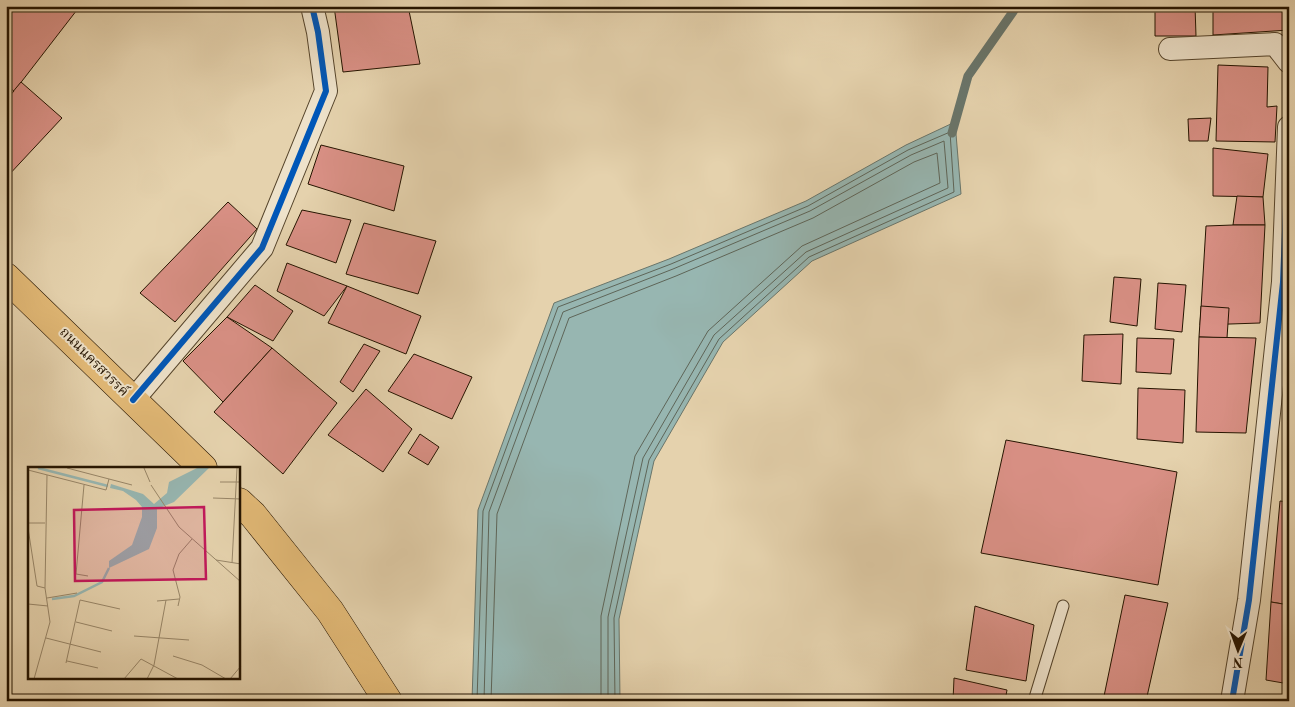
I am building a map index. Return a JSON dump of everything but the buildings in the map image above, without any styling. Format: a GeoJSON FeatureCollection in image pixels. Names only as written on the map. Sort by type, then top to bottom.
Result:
{"type":"FeatureCollection","features":[{"type":"Feature","properties":{"kind":"main road","name":"ถนนนครสวรรค์"},"geometry":{"type":"LineString","coordinates":[[6,277],[202,467]]}},
{"type":"Feature","properties":{"kind":"main road"},"geometry":{"type":"LineString","coordinates":[[240,503],[253,515],[325,604],[388,701]]}},
{"type":"Feature","properties":{"kind":"street"},"geometry":{"type":"LineString","coordinates":[[133,400],[262,248],[326,91],[318,32],[312,6]]}},
{"type":"Feature","properties":{"kind":"street"},"geometry":{"type":"LineString","coordinates":[[1170,49],[1275,44],[1289,62]]}},
{"type":"Feature","properties":{"kind":"street"},"geometry":{"type":"LineString","coordinates":[[1232,701],[1249,600],[1284,282],[1289,127]]}},
{"type":"Feature","properties":{"kind":"lane"},"geometry":{"type":"LineString","coordinates":[[1034,701],[1064,606]]}},
{"type":"Feature","properties":{"kind":"water"},"geometry":{"type":"Polygon","coordinates":[[[955,122],[961,194],[812,261],[723,342],[654,461],[619,619],[620,701],[472,701],[478,510],[554,303],[669,259],[806,201],[906,145],[955,122]]]}},
{"type":"Feature","properties":{"kind":"waterway"},"geometry":{"type":"LineString","coordinates":[[952,133],[968,76],[1017,6]]}},
{"type":"Feature","properties":{"kind":"cycle path"},"geometry":{"type":"LineString","coordinates":[[133,400],[262,248],[326,91],[318,32],[312,6]]}},
{"type":"Feature","properties":{"kind":"cycle path"},"geometry":{"type":"LineString","coordinates":[[1232,701],[1249,600],[1283,282],[1289,127]]}}]}
